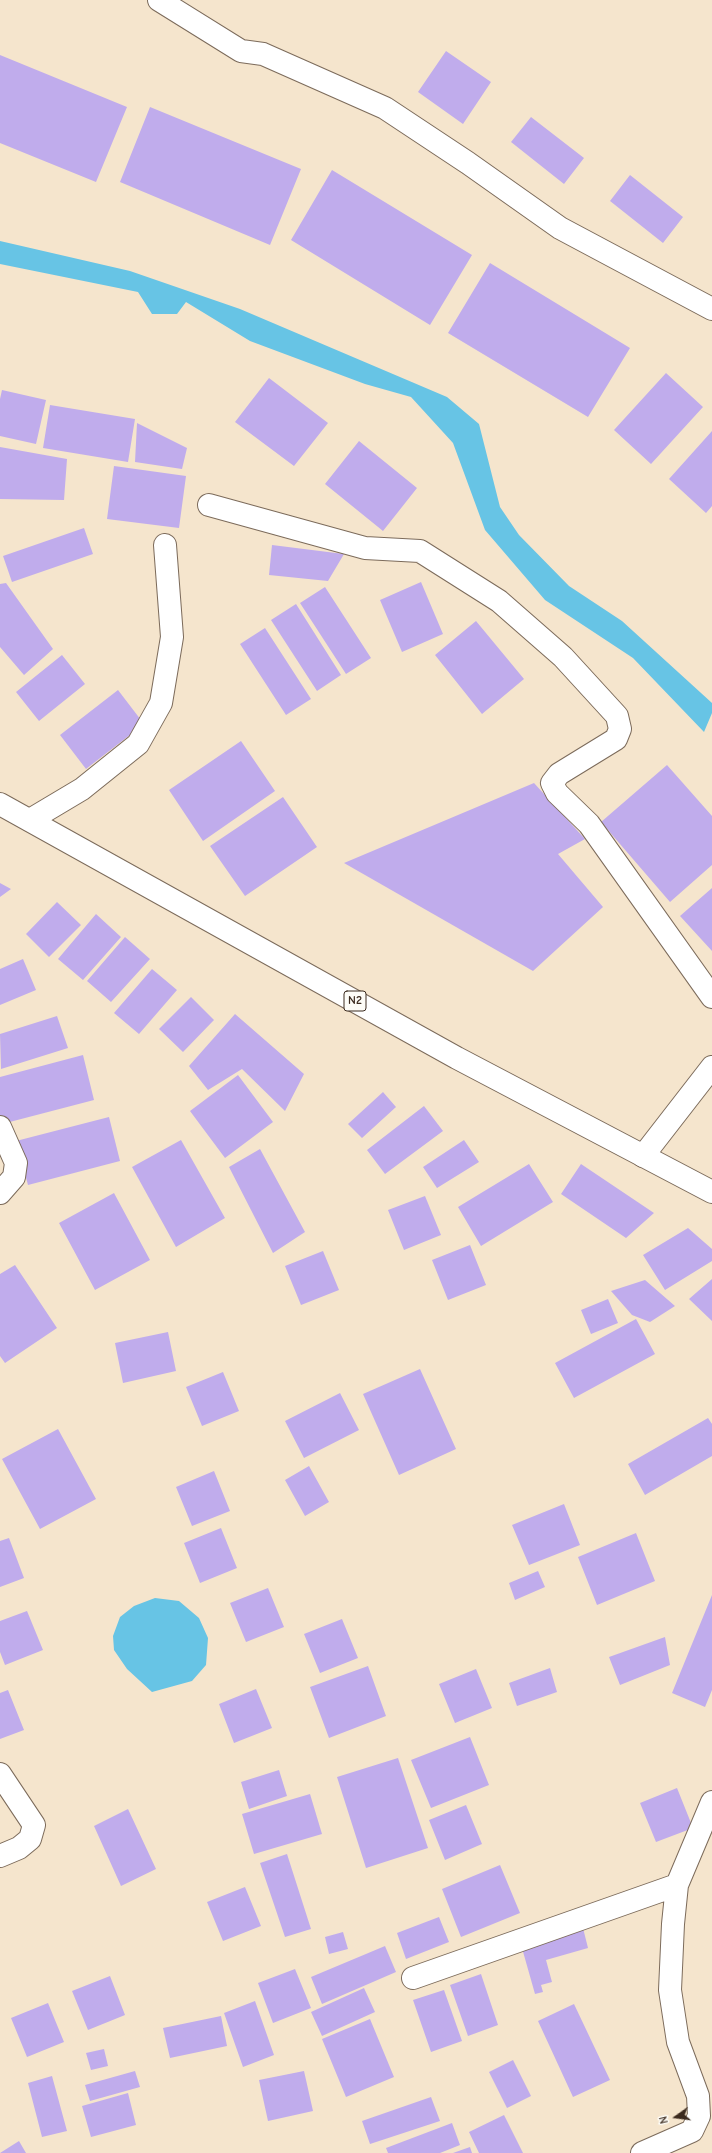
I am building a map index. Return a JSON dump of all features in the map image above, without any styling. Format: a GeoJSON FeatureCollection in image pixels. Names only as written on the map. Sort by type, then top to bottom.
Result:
{"type":"FeatureCollection","features":[{"type":"Feature","properties":{"kind":"main road"},"geometry":{"type":"LineString","coordinates":[[159,0],[241,51],[263,54],[385,108],[468,163],[560,228],[712,309]]}},
{"type":"Feature","properties":{"kind":"main road"},"geometry":{"type":"LineString","coordinates":[[209,505],[365,548],[420,551],[499,601],[562,657],[617,716],[620,729],[616,739],[559,774],[552,783],[557,793],[589,824],[712,998]]}},
{"type":"Feature","properties":{"kind":"main road"},"geometry":{"type":"LineString","coordinates":[[30,820],[82,789],[138,744],[160,703],[172,637],[165,545]]}},
{"type":"Feature","properties":{"kind":"main road","name":"N2"},"geometry":{"type":"LineString","coordinates":[[0,804],[457,1058],[712,1192]]}},
{"type":"Feature","properties":{"kind":"main road"},"geometry":{"type":"LineString","coordinates":[[643,1156],[712,1067]]}},
{"type":"Feature","properties":{"kind":"main road"},"geometry":{"type":"LineString","coordinates":[[0,1127],[16,1163],[14,1177],[0,1193]]}},
{"type":"Feature","properties":{"kind":"main road"},"geometry":{"type":"LineString","coordinates":[[0,1774],[34,1825],[30,1839],[19,1848],[0,1856]]}},
{"type":"Feature","properties":{"kind":"main road"},"geometry":{"type":"LineString","coordinates":[[642,2153],[692,2131],[699,2116],[698,2096],[678,2042],[670,1990],[672,1924],[677,1885],[712,1802]]}},
{"type":"Feature","properties":{"kind":"main road"},"geometry":{"type":"LineString","coordinates":[[413,1978],[677,1885]]}},
{"type":"Feature","properties":{"kind":"water"},"geometry":{"type":"Polygon","coordinates":[[[0,241],[130,271],[240,309],[447,397],[479,424],[500,507],[519,535],[569,586],[622,621],[712,703],[712,713],[704,732],[633,658],[545,600],[485,530],[453,443],[411,397],[365,384],[250,341],[186,302],[177,314],[152,314],[138,292],[0,264],[0,241]]]}},
{"type":"Feature","properties":{"kind":"water"},"geometry":{"type":"Polygon","coordinates":[[[155,1598],[179,1601],[199,1618],[208,1638],[206,1665],[192,1681],[152,1692],[127,1669],[114,1650],[113,1636],[120,1617],[134,1606],[155,1598]]]}},
{"type":"Feature","properties":{"kind":"building"},"geometry":{"type":"Polygon","coordinates":[[[446,51],[491,82],[463,124],[418,92],[446,51]]]}},
{"type":"Feature","properties":{"kind":"building"},"geometry":{"type":"Polygon","coordinates":[[[0,55],[127,107],[96,182],[0,143],[0,55]]]}},
{"type":"Feature","properties":{"kind":"building"},"geometry":{"type":"Polygon","coordinates":[[[150,107],[301,169],[270,245],[120,182],[150,107]]]}},
{"type":"Feature","properties":{"kind":"building"},"geometry":{"type":"Polygon","coordinates":[[[531,117],[584,158],[564,184],[511,142],[531,117]]]}},
{"type":"Feature","properties":{"kind":"building"},"geometry":{"type":"Polygon","coordinates":[[[332,170],[472,255],[430,325],[291,240],[332,170]]]}},
{"type":"Feature","properties":{"kind":"building"},"geometry":{"type":"Polygon","coordinates":[[[630,175],[683,217],[663,243],[610,201],[630,175]]]}},
{"type":"Feature","properties":{"kind":"building"},"geometry":{"type":"Polygon","coordinates":[[[490,263],[630,348],[588,417],[448,333],[490,263]]]}},
{"type":"Feature","properties":{"kind":"building"},"geometry":{"type":"Polygon","coordinates":[[[666,373],[703,407],[651,464],[614,430],[666,373]]]}},
{"type":"Feature","properties":{"kind":"building"},"geometry":{"type":"Polygon","coordinates":[[[269,378],[328,423],[294,466],[235,422],[269,378]]]}},
{"type":"Feature","properties":{"kind":"building"},"geometry":{"type":"Polygon","coordinates":[[[2,390],[46,400],[36,444],[0,436],[0,399],[2,390]]]}},
{"type":"Feature","properties":{"kind":"building"},"geometry":{"type":"Polygon","coordinates":[[[50,405],[135,419],[128,462],[43,448],[50,405]]]}},
{"type":"Feature","properties":{"kind":"building"},"geometry":{"type":"Polygon","coordinates":[[[137,423],[187,448],[182,469],[135,462],[137,423]]]}},
{"type":"Feature","properties":{"kind":"building"},"geometry":{"type":"Polygon","coordinates":[[[712,431],[712,506],[706,513],[669,479],[712,431]]]}},
{"type":"Feature","properties":{"kind":"building"},"geometry":{"type":"Polygon","coordinates":[[[359,441],[417,488],[383,531],[325,484],[359,441]]]}},
{"type":"Feature","properties":{"kind":"building"},"geometry":{"type":"Polygon","coordinates":[[[0,447],[67,459],[64,500],[0,499],[0,447]]]}},
{"type":"Feature","properties":{"kind":"building"},"geometry":{"type":"Polygon","coordinates":[[[114,466],[186,476],[179,528],[107,519],[114,466]]]}},
{"type":"Feature","properties":{"kind":"building"},"geometry":{"type":"Polygon","coordinates":[[[84,528],[93,554],[12,582],[3,556],[84,528]]]}},
{"type":"Feature","properties":{"kind":"building"},"geometry":{"type":"Polygon","coordinates":[[[272,545],[344,554],[328,581],[269,575],[272,545]]]}},
{"type":"Feature","properties":{"kind":"building"},"geometry":{"type":"Polygon","coordinates":[[[421,582],[443,634],[402,652],[380,600],[421,582]]]}},
{"type":"Feature","properties":{"kind":"building"},"geometry":{"type":"Polygon","coordinates":[[[6,583],[53,649],[24,675],[0,647],[0,584],[6,583]]]}},
{"type":"Feature","properties":{"kind":"building"},"geometry":{"type":"Polygon","coordinates":[[[325,587],[371,658],[346,674],[300,603],[325,587]]]}},
{"type":"Feature","properties":{"kind":"building"},"geometry":{"type":"Polygon","coordinates":[[[296,604],[341,675],[317,691],[271,620],[296,604]]]}},
{"type":"Feature","properties":{"kind":"building"},"geometry":{"type":"Polygon","coordinates":[[[476,621],[524,679],[482,714],[435,655],[476,621]]]}},
{"type":"Feature","properties":{"kind":"building"},"geometry":{"type":"Polygon","coordinates":[[[265,628],[311,699],[286,715],[240,644],[265,628]]]}},
{"type":"Feature","properties":{"kind":"building"},"geometry":{"type":"Polygon","coordinates":[[[62,655],[85,684],[39,721],[16,692],[62,655]]]}},
{"type":"Feature","properties":{"kind":"building"},"geometry":{"type":"Polygon","coordinates":[[[118,690],[144,724],[86,769],[60,735],[118,690]]]}},
{"type":"Feature","properties":{"kind":"building"},"geometry":{"type":"Polygon","coordinates":[[[241,741],[275,791],[203,841],[169,790],[241,741]]]}},
{"type":"Feature","properties":{"kind":"building"},"geometry":{"type":"Polygon","coordinates":[[[667,765],[712,816],[712,865],[670,902],[601,822],[667,765]]]}},
{"type":"Feature","properties":{"kind":"building"},"geometry":{"type":"Polygon","coordinates":[[[534,783],[585,839],[558,854],[603,907],[533,971],[344,863],[534,783]]]}},
{"type":"Feature","properties":{"kind":"building"},"geometry":{"type":"Polygon","coordinates":[[[283,797],[317,847],[245,896],[210,846],[283,797]]]}},
{"type":"Feature","properties":{"kind":"building"},"geometry":{"type":"Polygon","coordinates":[[[0,883],[11,889],[0,897],[0,883]]]}},
{"type":"Feature","properties":{"kind":"building"},"geometry":{"type":"Polygon","coordinates":[[[712,888],[712,951],[680,916],[712,888]]]}},
{"type":"Feature","properties":{"kind":"building"},"geometry":{"type":"Polygon","coordinates":[[[57,902],[81,925],[49,957],[26,934],[57,902]]]}},
{"type":"Feature","properties":{"kind":"building"},"geometry":{"type":"Polygon","coordinates":[[[96,914],[121,937],[83,980],[58,959],[96,914]]]}},
{"type":"Feature","properties":{"kind":"building"},"geometry":{"type":"Polygon","coordinates":[[[125,937],[150,959],[111,1002],[87,981],[125,937]]]}},
{"type":"Feature","properties":{"kind":"building"},"geometry":{"type":"Polygon","coordinates":[[[23,959],[36,990],[0,1005],[0,969],[23,959]]]}},
{"type":"Feature","properties":{"kind":"building"},"geometry":{"type":"Polygon","coordinates":[[[152,969],[177,990],[139,1034],[114,1013],[152,969]]]}},
{"type":"Feature","properties":{"kind":"building"},"geometry":{"type":"Polygon","coordinates":[[[191,997],[214,1020],[183,1052],[159,1029],[191,997]]]}},
{"type":"Feature","properties":{"kind":"building"},"geometry":{"type":"Polygon","coordinates":[[[235,1014],[304,1074],[285,1111],[242,1069],[208,1090],[189,1066],[235,1014]]]}},
{"type":"Feature","properties":{"kind":"building"},"geometry":{"type":"Polygon","coordinates":[[[57,1016],[68,1048],[1,1069],[0,1034],[57,1016]]]}},
{"type":"Feature","properties":{"kind":"building"},"geometry":{"type":"Polygon","coordinates":[[[83,1055],[94,1100],[2,1124],[0,1116],[0,1077],[83,1055]]]}},
{"type":"Feature","properties":{"kind":"building"},"geometry":{"type":"Polygon","coordinates":[[[238,1075],[273,1122],[225,1158],[190,1111],[238,1075]]]}},
{"type":"Feature","properties":{"kind":"building"},"geometry":{"type":"Polygon","coordinates":[[[383,1092],[396,1107],[362,1138],[348,1124],[383,1092]]]}},
{"type":"Feature","properties":{"kind":"building"},"geometry":{"type":"Polygon","coordinates":[[[424,1106],[443,1131],[385,1174],[367,1150],[424,1106]]]}},
{"type":"Feature","properties":{"kind":"building"},"geometry":{"type":"Polygon","coordinates":[[[109,1117],[120,1161],[28,1185],[16,1141],[109,1117]]]}},
{"type":"Feature","properties":{"kind":"building"},"geometry":{"type":"Polygon","coordinates":[[[181,1140],[225,1218],[176,1247],[132,1167],[181,1140]]]}},
{"type":"Feature","properties":{"kind":"building"},"geometry":{"type":"Polygon","coordinates":[[[464,1140],[479,1162],[437,1188],[423,1167],[464,1140]]]}},
{"type":"Feature","properties":{"kind":"building"},"geometry":{"type":"Polygon","coordinates":[[[260,1149],[305,1232],[273,1253],[229,1167],[260,1149]]]}},
{"type":"Feature","properties":{"kind":"building"},"geometry":{"type":"Polygon","coordinates":[[[529,1164],[553,1202],[481,1246],[458,1207],[529,1164]]]}},
{"type":"Feature","properties":{"kind":"building"},"geometry":{"type":"Polygon","coordinates":[[[581,1164],[654,1213],[626,1238],[561,1194],[581,1164]]]}},
{"type":"Feature","properties":{"kind":"building"},"geometry":{"type":"Polygon","coordinates":[[[114,1193],[150,1260],[95,1290],[59,1223],[114,1193]]]}},
{"type":"Feature","properties":{"kind":"building"},"geometry":{"type":"Polygon","coordinates":[[[425,1196],[441,1235],[404,1250],[388,1210],[425,1196]]]}},
{"type":"Feature","properties":{"kind":"building"},"geometry":{"type":"Polygon","coordinates":[[[688,1228],[712,1249],[712,1261],[665,1290],[643,1255],[688,1228]]]}},
{"type":"Feature","properties":{"kind":"building"},"geometry":{"type":"Polygon","coordinates":[[[470,1245],[486,1285],[448,1300],[432,1260],[470,1245]]]}},
{"type":"Feature","properties":{"kind":"building"},"geometry":{"type":"Polygon","coordinates":[[[323,1251],[339,1290],[301,1305],[285,1266],[323,1251]]]}},
{"type":"Feature","properties":{"kind":"building"},"geometry":{"type":"Polygon","coordinates":[[[15,1265],[57,1328],[5,1363],[0,1356],[0,1274],[15,1265]]]}},
{"type":"Feature","properties":{"kind":"building"},"geometry":{"type":"Polygon","coordinates":[[[712,1279],[712,1321],[689,1299],[712,1279]]]}},
{"type":"Feature","properties":{"kind":"building"},"geometry":{"type":"Polygon","coordinates":[[[645,1280],[675,1306],[650,1322],[632,1315],[611,1291],[645,1280]]]}},
{"type":"Feature","properties":{"kind":"building"},"geometry":{"type":"Polygon","coordinates":[[[608,1299],[618,1323],[591,1334],[581,1310],[608,1299]]]}},
{"type":"Feature","properties":{"kind":"building"},"geometry":{"type":"Polygon","coordinates":[[[636,1319],[655,1354],[574,1398],[555,1363],[636,1319]]]}},
{"type":"Feature","properties":{"kind":"building"},"geometry":{"type":"Polygon","coordinates":[[[168,1332],[176,1371],[123,1383],[115,1343],[168,1332]]]}},
{"type":"Feature","properties":{"kind":"building"},"geometry":{"type":"Polygon","coordinates":[[[420,1369],[456,1449],[399,1475],[363,1394],[420,1369]]]}},
{"type":"Feature","properties":{"kind":"building"},"geometry":{"type":"Polygon","coordinates":[[[223,1372],[239,1411],[202,1426],[186,1387],[223,1372]]]}},
{"type":"Feature","properties":{"kind":"building"},"geometry":{"type":"Polygon","coordinates":[[[340,1393],[359,1430],[304,1458],[285,1421],[340,1393]]]}},
{"type":"Feature","properties":{"kind":"building"},"geometry":{"type":"Polygon","coordinates":[[[708,1418],[712,1424],[712,1456],[645,1495],[628,1464],[708,1418]]]}},
{"type":"Feature","properties":{"kind":"building"},"geometry":{"type":"Polygon","coordinates":[[[58,1429],[96,1499],[40,1529],[2,1459],[58,1429]]]}},
{"type":"Feature","properties":{"kind":"building"},"geometry":{"type":"Polygon","coordinates":[[[309,1466],[329,1502],[305,1516],[285,1480],[309,1466]]]}},
{"type":"Feature","properties":{"kind":"building"},"geometry":{"type":"Polygon","coordinates":[[[214,1471],[230,1511],[192,1526],[176,1487],[214,1471]]]}},
{"type":"Feature","properties":{"kind":"building"},"geometry":{"type":"Polygon","coordinates":[[[564,1504],[580,1545],[529,1565],[512,1525],[564,1504]]]}},
{"type":"Feature","properties":{"kind":"building"},"geometry":{"type":"Polygon","coordinates":[[[221,1528],[237,1568],[200,1583],[184,1543],[221,1528]]]}},
{"type":"Feature","properties":{"kind":"building"},"geometry":{"type":"Polygon","coordinates":[[[636,1533],[655,1581],[597,1605],[578,1557],[636,1533]]]}},
{"type":"Feature","properties":{"kind":"building"},"geometry":{"type":"Polygon","coordinates":[[[9,1538],[24,1578],[0,1587],[0,1541],[9,1538]]]}},
{"type":"Feature","properties":{"kind":"building"},"geometry":{"type":"Polygon","coordinates":[[[538,1571],[545,1587],[515,1600],[509,1583],[538,1571]]]}},
{"type":"Feature","properties":{"kind":"building"},"geometry":{"type":"Polygon","coordinates":[[[268,1588],[284,1627],[246,1642],[230,1603],[268,1588]]]}},
{"type":"Feature","properties":{"kind":"building"},"geometry":{"type":"Polygon","coordinates":[[[712,1595],[712,1690],[705,1707],[672,1693],[712,1595]]]}},
{"type":"Feature","properties":{"kind":"building"},"geometry":{"type":"Polygon","coordinates":[[[27,1611],[43,1650],[5,1665],[0,1652],[0,1621],[27,1611]]]}},
{"type":"Feature","properties":{"kind":"building"},"geometry":{"type":"Polygon","coordinates":[[[342,1619],[358,1658],[320,1673],[304,1634],[342,1619]]]}},
{"type":"Feature","properties":{"kind":"building"},"geometry":{"type":"Polygon","coordinates":[[[665,1637],[670,1665],[620,1685],[609,1657],[665,1637]]]}},
{"type":"Feature","properties":{"kind":"building"},"geometry":{"type":"Polygon","coordinates":[[[368,1666],[386,1716],[329,1738],[310,1687],[368,1666]]]}},
{"type":"Feature","properties":{"kind":"building"},"geometry":{"type":"Polygon","coordinates":[[[550,1668],[557,1692],[517,1706],[509,1683],[550,1668]]]}},
{"type":"Feature","properties":{"kind":"building"},"geometry":{"type":"Polygon","coordinates":[[[476,1669],[492,1708],[455,1723],[439,1684],[476,1669]]]}},
{"type":"Feature","properties":{"kind":"building"},"geometry":{"type":"Polygon","coordinates":[[[256,1689],[272,1728],[234,1743],[219,1704],[256,1689]]]}},
{"type":"Feature","properties":{"kind":"building"},"geometry":{"type":"Polygon","coordinates":[[[8,1690],[24,1730],[0,1739],[0,1693],[8,1690]]]}},
{"type":"Feature","properties":{"kind":"building"},"geometry":{"type":"Polygon","coordinates":[[[470,1737],[489,1785],[431,1808],[411,1760],[470,1737]]]}},
{"type":"Feature","properties":{"kind":"building"},"geometry":{"type":"Polygon","coordinates":[[[398,1758],[428,1848],[366,1868],[337,1777],[398,1758]]]}},
{"type":"Feature","properties":{"kind":"building"},"geometry":{"type":"Polygon","coordinates":[[[279,1770],[287,1796],[249,1809],[241,1782],[279,1770]]]}},
{"type":"Feature","properties":{"kind":"building"},"geometry":{"type":"Polygon","coordinates":[[[677,1788],[693,1828],[656,1842],[640,1803],[677,1788]]]}},
{"type":"Feature","properties":{"kind":"building"},"geometry":{"type":"Polygon","coordinates":[[[310,1794],[322,1834],[254,1854],[242,1814],[310,1794]]]}},
{"type":"Feature","properties":{"kind":"building"},"geometry":{"type":"Polygon","coordinates":[[[466,1805],[482,1844],[445,1860],[429,1820],[466,1805]]]}},
{"type":"Feature","properties":{"kind":"building"},"geometry":{"type":"Polygon","coordinates":[[[128,1809],[156,1869],[121,1886],[94,1826],[128,1809]]]}},
{"type":"Feature","properties":{"kind":"building"},"geometry":{"type":"Polygon","coordinates":[[[287,1854],[311,1929],[285,1937],[260,1863],[287,1854]]]}},
{"type":"Feature","properties":{"kind":"building"},"geometry":{"type":"Polygon","coordinates":[[[500,1865],[520,1913],[461,1937],[442,1889],[500,1865]]]}},
{"type":"Feature","properties":{"kind":"building"},"geometry":{"type":"Polygon","coordinates":[[[245,1887],[261,1926],[223,1941],[207,1902],[245,1887]]]}},
{"type":"Feature","properties":{"kind":"building"},"geometry":{"type":"Polygon","coordinates":[[[439,1917],[449,1942],[406,1959],[397,1933],[439,1917]]]}},
{"type":"Feature","properties":{"kind":"building"},"geometry":{"type":"Polygon","coordinates":[[[582,1924],[588,1948],[546,1960],[552,1982],[541,1985],[543,1992],[535,1994],[520,1941],[582,1924]]]}},
{"type":"Feature","properties":{"kind":"building"},"geometry":{"type":"Polygon","coordinates":[[[343,1932],[348,1949],[329,1954],[325,1937],[343,1932]]]}},
{"type":"Feature","properties":{"kind":"building"},"geometry":{"type":"Polygon","coordinates":[[[385,1946],[396,1972],[322,2004],[311,1977],[385,1946]]]}},
{"type":"Feature","properties":{"kind":"building"},"geometry":{"type":"Polygon","coordinates":[[[295,1969],[311,2008],[273,2023],[258,1983],[295,1969]]]}},
{"type":"Feature","properties":{"kind":"building"},"geometry":{"type":"Polygon","coordinates":[[[481,1974],[498,2025],[468,2036],[450,1985],[481,1974]]]}},
{"type":"Feature","properties":{"kind":"building"},"geometry":{"type":"Polygon","coordinates":[[[110,1976],[125,2015],[88,2030],[72,1991],[110,1976]]]}},
{"type":"Feature","properties":{"kind":"building"},"geometry":{"type":"Polygon","coordinates":[[[364,1988],[375,2012],[322,2036],[311,2012],[364,1988]]]}},
{"type":"Feature","properties":{"kind":"building"},"geometry":{"type":"Polygon","coordinates":[[[444,1990],[462,2041],[431,2052],[413,2000],[444,1990]]]}},
{"type":"Feature","properties":{"kind":"building"},"geometry":{"type":"Polygon","coordinates":[[[255,2001],[274,2055],[243,2067],[224,2013],[255,2001]]]}},
{"type":"Feature","properties":{"kind":"building"},"geometry":{"type":"Polygon","coordinates":[[[48,2003],[64,2042],[27,2057],[11,2018],[48,2003]]]}},
{"type":"Feature","properties":{"kind":"building"},"geometry":{"type":"Polygon","coordinates":[[[574,2004],[610,2080],[573,2097],[538,2021],[574,2004]]]}},
{"type":"Feature","properties":{"kind":"building"},"geometry":{"type":"Polygon","coordinates":[[[221,2016],[227,2046],[170,2058],[163,2028],[221,2016]]]}},
{"type":"Feature","properties":{"kind":"building"},"geometry":{"type":"Polygon","coordinates":[[[370,2019],[394,2077],[346,2097],[322,2039],[370,2019]]]}},
{"type":"Feature","properties":{"kind":"building"},"geometry":{"type":"Polygon","coordinates":[[[104,2049],[108,2066],[91,2070],[86,2053],[104,2049]]]}},
{"type":"Feature","properties":{"kind":"building"},"geometry":{"type":"Polygon","coordinates":[[[513,2060],[531,2096],[507,2108],[489,2072],[513,2060]]]}},
{"type":"Feature","properties":{"kind":"building"},"geometry":{"type":"Polygon","coordinates":[[[135,2071],[140,2087],[90,2101],[85,2085],[135,2071]]]}},
{"type":"Feature","properties":{"kind":"building"},"geometry":{"type":"Polygon","coordinates":[[[304,2071],[313,2111],[268,2121],[259,2080],[304,2071]]]}},
{"type":"Feature","properties":{"kind":"building"},"geometry":{"type":"Polygon","coordinates":[[[52,2076],[67,2131],[42,2137],[28,2083],[52,2076]]]}},
{"type":"Feature","properties":{"kind":"building"},"geometry":{"type":"Polygon","coordinates":[[[128,2093],[136,2125],[91,2137],[82,2106],[128,2093]]]}},
{"type":"Feature","properties":{"kind":"building"},"geometry":{"type":"Polygon","coordinates":[[[431,2097],[440,2121],[370,2144],[362,2121],[431,2097]]]}},
{"type":"Feature","properties":{"kind":"building"},"geometry":{"type":"Polygon","coordinates":[[[504,2115],[523,2153],[479,2153],[469,2132],[504,2115]]]}},
{"type":"Feature","properties":{"kind":"building"},"geometry":{"type":"Polygon","coordinates":[[[452,2123],[460,2145],[440,2153],[388,2153],[386,2148],[452,2123]]]}},
{"type":"Feature","properties":{"kind":"building"},"geometry":{"type":"Polygon","coordinates":[[[19,2141],[26,2153],[0,2153],[19,2141]]]}},
{"type":"Feature","properties":{"kind":"building"},"geometry":{"type":"Polygon","coordinates":[[[470,2147],[472,2153],[453,2153],[470,2147]]]}}]}
